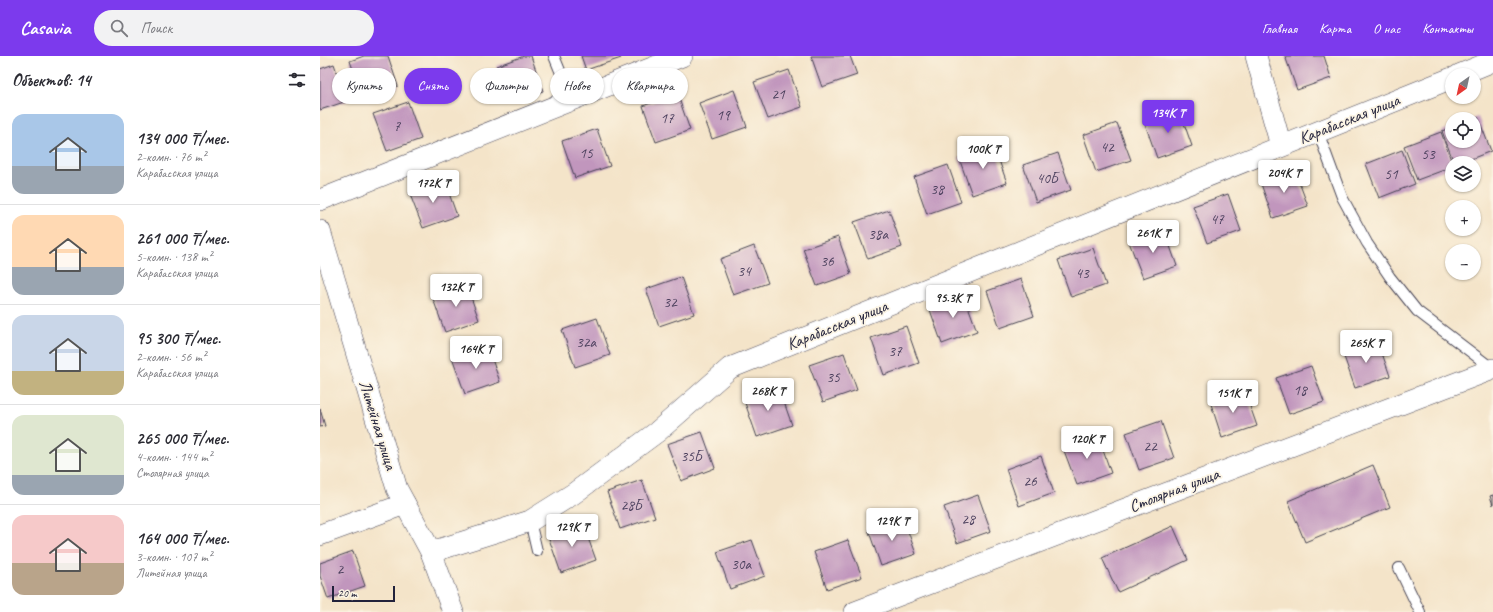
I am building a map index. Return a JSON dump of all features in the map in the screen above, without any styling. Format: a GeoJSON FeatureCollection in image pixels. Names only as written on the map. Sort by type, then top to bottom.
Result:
{"type":"FeatureCollection","features":[{"type":"Feature","properties":{"kind":"street"},"geometry":{"type":"LineString","coordinates":[[604,87],[682,56]]}},
{"type":"Feature","properties":{"kind":"street"},"geometry":{"type":"LineString","coordinates":[[1256,56],[1281,146]]}},
{"type":"Feature","properties":{"kind":"street"},"geometry":{"type":"LineString","coordinates":[[1477,68],[1493,62]]}},
{"type":"Feature","properties":{"kind":"street","name":"Карабасская улица"},"geometry":{"type":"LineString","coordinates":[[431,552],[530,521],[574,494],[657,432],[730,368],[1445,81]]}},
{"type":"Feature","properties":{"kind":"street"},"geometry":{"type":"LineString","coordinates":[[320,200],[562,104]]}},
{"type":"Feature","properties":{"kind":"street","name":"Литейная улица"},"geometry":{"type":"LineString","coordinates":[[320,231],[397,489],[431,552],[453,612]]}},
{"type":"Feature","properties":{"kind":"street","name":"Столярная улица"},"geometry":{"type":"LineString","coordinates":[[855,612],[1493,369]]}},
{"type":"Feature","properties":{"kind":"street"},"geometry":{"type":"LineString","coordinates":[[320,535],[405,504]]}},
{"type":"Feature","properties":{"kind":"lane"},"geometry":{"type":"LineString","coordinates":[[554,56],[559,68]]}},
{"type":"Feature","properties":{"kind":"lane"},"geometry":{"type":"LineString","coordinates":[[1318,132],[1342,197],[1367,243],[1390,277],[1417,311],[1493,369]]}},
{"type":"Feature","properties":{"kind":"lane"},"geometry":{"type":"LineString","coordinates":[[530,521],[537,551]]}},
{"type":"Feature","properties":{"kind":"lane"},"geometry":{"type":"LineString","coordinates":[[1399,568],[1420,612]]}},
{"type":"Feature","properties":{"kind":"building"},"geometry":{"type":"Polygon","coordinates":[[[364,56],[388,56],[392,68],[352,68],[350,61],[364,56]]]}},
{"type":"Feature","properties":{"kind":"building"},"geometry":{"type":"Polygon","coordinates":[[[524,56],[531,56],[535,68],[497,68],[496,66],[524,56]]]}},
{"type":"Feature","properties":{"kind":"building"},"geometry":{"type":"Polygon","coordinates":[[[581,56],[620,56],[621,58],[592,68],[585,68],[581,56]]]}},
{"type":"Feature","properties":{"kind":"building"},"geometry":{"type":"Polygon","coordinates":[[[811,56],[850,56],[857,75],[822,87],[811,56]]]}},
{"type":"Feature","properties":{"kind":"building"},"geometry":{"type":"Polygon","coordinates":[[[1285,56],[1324,56],[1331,78],[1297,90],[1285,56]]]}},
{"type":"Feature","properties":{"kind":"building"},"geometry":{"type":"Polygon","coordinates":[[[334,64],[335,68],[332,68],[332,104],[338,104],[320,110],[320,69],[334,64]]]}},
{"type":"Feature","properties":{"kind":"building"},"geometry":{"type":"Polygon","coordinates":[[[789,70],[802,107],[768,119],[754,82],[789,70]]]}},
{"type":"Feature","properties":{"kind":"building"},"geometry":{"type":"Polygon","coordinates":[[[734,90],[747,127],[712,139],[699,103],[734,90]]]}},
{"type":"Feature","properties":{"kind":"building"},"geometry":{"type":"Polygon","coordinates":[[[404,103],[409,104],[421,139],[387,151],[373,114],[404,103]]]}},
{"type":"Feature","properties":{"kind":"building"},"geometry":{"type":"Polygon","coordinates":[[[648,104],[681,104],[690,130],[656,142],[643,106],[648,104]]]}},
{"type":"Feature","properties":{"kind":"building"},"geometry":{"type":"Polygon","coordinates":[[[1179,109],[1192,146],[1157,158],[1144,121],[1179,109]]]}},
{"type":"Feature","properties":{"kind":"building"},"geometry":{"type":"Polygon","coordinates":[[[1117,123],[1131,160],[1096,172],[1083,135],[1117,123]]]}},
{"type":"Feature","properties":{"kind":"building"},"geometry":{"type":"Polygon","coordinates":[[[1481,125],[1491,151],[1478,156],[1451,156],[1448,148],[1481,148],[1481,125]]]}},
{"type":"Feature","properties":{"kind":"building"},"geometry":{"type":"Polygon","coordinates":[[[597,129],[610,166],[575,178],[562,141],[597,129]]]}},
{"type":"Feature","properties":{"kind":"building"},"geometry":{"type":"Polygon","coordinates":[[[1445,130],[1445,139],[1442,131],[1445,130]]]}},
{"type":"Feature","properties":{"kind":"building"},"geometry":{"type":"Polygon","coordinates":[[[1441,132],[1445,148],[1447,148],[1450,156],[1445,156],[1445,170],[1417,180],[1404,146],[1441,132]]]}},
{"type":"Feature","properties":{"kind":"building"},"geometry":{"type":"Polygon","coordinates":[[[994,146],[1007,183],[972,195],[959,158],[994,146]]]}},
{"type":"Feature","properties":{"kind":"building"},"geometry":{"type":"Polygon","coordinates":[[[1402,150],[1415,184],[1379,198],[1366,164],[1402,150]]]}},
{"type":"Feature","properties":{"kind":"building"},"geometry":{"type":"Polygon","coordinates":[[[1058,153],[1071,190],[1036,202],[1023,165],[1058,153]]]}},
{"type":"Feature","properties":{"kind":"building"},"geometry":{"type":"Polygon","coordinates":[[[948,165],[961,202],[927,214],[914,177],[948,165]]]}},
{"type":"Feature","properties":{"kind":"building"},"geometry":{"type":"Polygon","coordinates":[[[1294,169],[1308,206],[1273,218],[1260,181],[1294,169]]]}},
{"type":"Feature","properties":{"kind":"building"},"geometry":{"type":"Polygon","coordinates":[[[444,179],[457,216],[423,228],[409,192],[444,179]]]}},
{"type":"Feature","properties":{"kind":"building"},"geometry":{"type":"Polygon","coordinates":[[[1228,194],[1241,231],[1207,243],[1193,206],[1228,194]]]}},
{"type":"Feature","properties":{"kind":"building"},"geometry":{"type":"Polygon","coordinates":[[[889,210],[902,247],[868,259],[854,222],[889,210]]]}},
{"type":"Feature","properties":{"kind":"building"},"geometry":{"type":"Polygon","coordinates":[[[1164,229],[1177,266],[1143,278],[1129,242],[1164,229]]]}},
{"type":"Feature","properties":{"kind":"building"},"geometry":{"type":"Polygon","coordinates":[[[838,237],[851,274],[817,286],[803,249],[838,237]]]}},
{"type":"Feature","properties":{"kind":"building"},"geometry":{"type":"Polygon","coordinates":[[[754,246],[768,283],[733,295],[720,259],[754,246]]]}},
{"type":"Feature","properties":{"kind":"building"},"geometry":{"type":"Polygon","coordinates":[[[1093,248],[1106,285],[1071,297],[1058,260],[1093,248]]]}},
{"type":"Feature","properties":{"kind":"building"},"geometry":{"type":"Polygon","coordinates":[[[681,277],[694,314],[659,326],[646,289],[681,277]]]}},
{"type":"Feature","properties":{"kind":"building"},"geometry":{"type":"Polygon","coordinates":[[[1021,279],[1034,316],[1000,328],[987,291],[1021,279]]]}},
{"type":"Feature","properties":{"kind":"building"},"geometry":{"type":"Polygon","coordinates":[[[466,283],[479,320],[445,332],[432,296],[466,283]]]}},
{"type":"Feature","properties":{"kind":"building"},"geometry":{"type":"Polygon","coordinates":[[[964,295],[977,331],[942,344],[929,307],[964,295]]]}},
{"type":"Feature","properties":{"kind":"building"},"geometry":{"type":"Polygon","coordinates":[[[597,318],[610,355],[575,367],[562,330],[597,318]]]}},
{"type":"Feature","properties":{"kind":"building"},"geometry":{"type":"Polygon","coordinates":[[[906,326],[919,363],[884,375],[871,338],[906,326]]]}},
{"type":"Feature","properties":{"kind":"building"},"geometry":{"type":"Polygon","coordinates":[[[1377,339],[1390,376],[1355,388],[1342,351],[1377,339]]]}},
{"type":"Feature","properties":{"kind":"building"},"geometry":{"type":"Polygon","coordinates":[[[487,345],[500,382],[465,394],[452,357],[487,345]]]}},
{"type":"Feature","properties":{"kind":"building"},"geometry":{"type":"Polygon","coordinates":[[[844,353],[857,390],[823,402],[809,365],[844,353]]]}},
{"type":"Feature","properties":{"kind":"building"},"geometry":{"type":"Polygon","coordinates":[[[1311,366],[1324,402],[1289,414],[1276,378],[1311,366]]]}},
{"type":"Feature","properties":{"kind":"building"},"geometry":{"type":"Polygon","coordinates":[[[779,388],[792,425],[757,437],[744,400],[779,388]]]}},
{"type":"Feature","properties":{"kind":"building"},"geometry":{"type":"Polygon","coordinates":[[[1244,389],[1257,426],[1222,438],[1210,401],[1244,389]]]}},
{"type":"Feature","properties":{"kind":"building"},"geometry":{"type":"Polygon","coordinates":[[[320,409],[325,426],[320,427],[320,409]]]}},
{"type":"Feature","properties":{"kind":"building"},"geometry":{"type":"Polygon","coordinates":[[[1161,421],[1174,458],[1139,470],[1126,433],[1161,421]]]}},
{"type":"Feature","properties":{"kind":"building"},"geometry":{"type":"Polygon","coordinates":[[[702,432],[715,468],[681,481],[667,444],[702,432]]]}},
{"type":"Feature","properties":{"kind":"building"},"geometry":{"type":"Polygon","coordinates":[[[1098,436],[1111,473],[1077,485],[1063,448],[1098,436]]]}},
{"type":"Feature","properties":{"kind":"building"},"geometry":{"type":"Polygon","coordinates":[[[1041,456],[1054,493],[1019,506],[1006,469],[1041,456]]]}},
{"type":"Feature","properties":{"kind":"building"},"geometry":{"type":"Polygon","coordinates":[[[1373,465],[1390,507],[1305,542],[1288,501],[1373,465]]]}},
{"type":"Feature","properties":{"kind":"building"},"geometry":{"type":"Polygon","coordinates":[[[642,480],[655,517],[620,529],[607,492],[642,480]]]}},
{"type":"Feature","properties":{"kind":"building"},"geometry":{"type":"Polygon","coordinates":[[[978,495],[991,531],[957,543],[944,507],[978,495]]]}},
{"type":"Feature","properties":{"kind":"building"},"geometry":{"type":"Polygon","coordinates":[[[1493,495],[1493,505],[1490,496],[1493,495]]]}},
{"type":"Feature","properties":{"kind":"building"},"geometry":{"type":"Polygon","coordinates":[[[903,517],[916,554],[881,566],[868,529],[903,517]]]}},
{"type":"Feature","properties":{"kind":"building"},"geometry":{"type":"Polygon","coordinates":[[[583,524],[596,560],[561,573],[548,536],[583,524]]]}},
{"type":"Feature","properties":{"kind":"building"},"geometry":{"type":"Polygon","coordinates":[[[1173,526],[1188,560],[1118,592],[1102,558],[1173,526]]]}},
{"type":"Feature","properties":{"kind":"building"},"geometry":{"type":"Polygon","coordinates":[[[752,540],[765,576],[730,589],[717,552],[752,540]]]}},
{"type":"Feature","properties":{"kind":"building"},"geometry":{"type":"Polygon","coordinates":[[[848,540],[862,577],[827,589],[814,552],[848,540]]]}},
{"type":"Feature","properties":{"kind":"building"},"geometry":{"type":"Polygon","coordinates":[[[353,551],[365,586],[328,599],[320,576],[320,563],[353,551]]]}}]}
